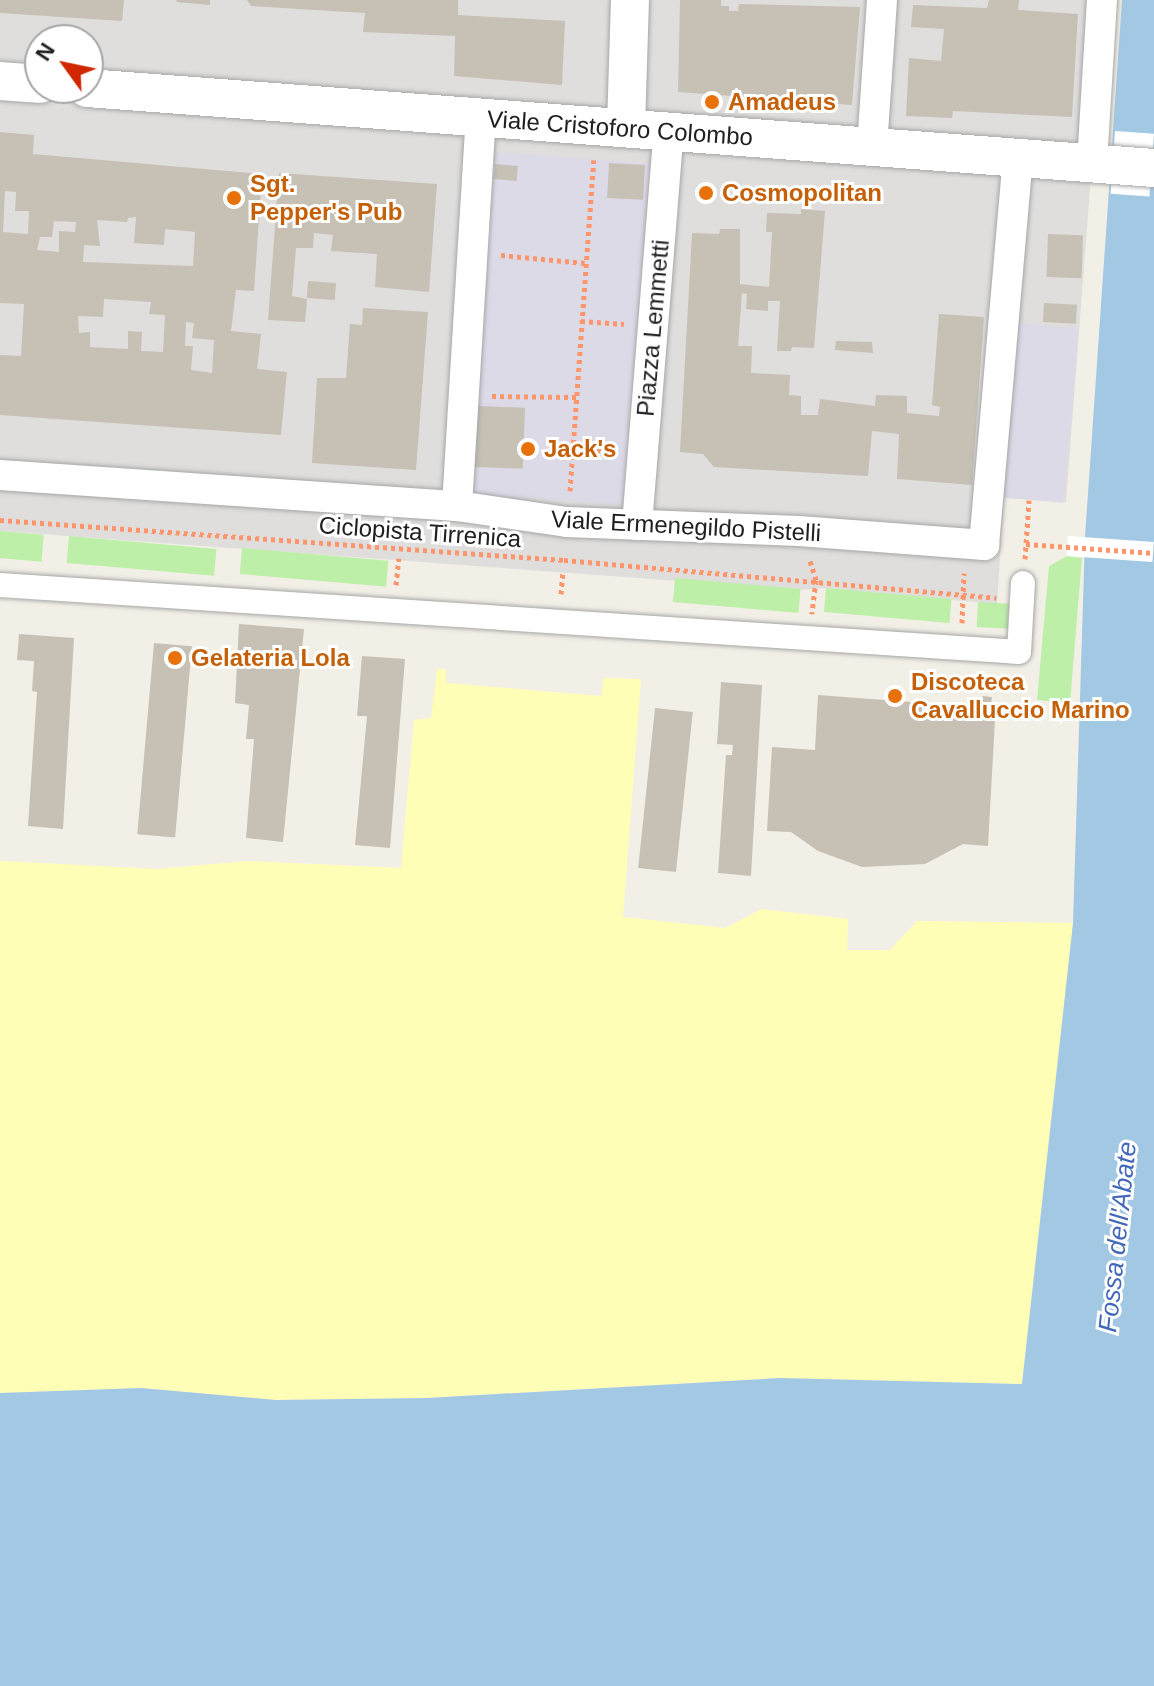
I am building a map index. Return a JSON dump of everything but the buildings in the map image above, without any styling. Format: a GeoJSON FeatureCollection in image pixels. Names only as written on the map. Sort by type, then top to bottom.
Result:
{"type":"FeatureCollection","features":[{"type":"Feature","properties":{"kind":"street"},"geometry":{"type":"LineString","coordinates":[[626,127],[630,0]]}},
{"type":"Feature","properties":{"kind":"street"},"geometry":{"type":"LineString","coordinates":[[872,147],[882,0]]}},
{"type":"Feature","properties":{"kind":"street"},"geometry":{"type":"LineString","coordinates":[[1092,163],[1102,0]]}},
{"type":"Feature","properties":{"kind":"street"},"geometry":{"type":"LineString","coordinates":[[0,81],[24,83]]}},
{"type":"Feature","properties":{"kind":"street","name":"Viale Cristoforo Colombo"},"geometry":{"type":"LineString","coordinates":[[104,89],[1154,168]]}},
{"type":"Feature","properties":{"kind":"street"},"geometry":{"type":"LineString","coordinates":[[457,506],[481,118]]}},
{"type":"Feature","properties":{"kind":"street","name":"Piazza Lemmetti"},"geometry":{"type":"LineString","coordinates":[[637,525],[669,131]]}},
{"type":"Feature","properties":{"kind":"street"},"geometry":{"type":"LineString","coordinates":[[967,544],[984,545],[1018,157]]}},
{"type":"Feature","properties":{"kind":"street","name":"Viale Ermenegildo Pistelli"},"geometry":{"type":"LineString","coordinates":[[0,475],[457,506],[567,522],[799,531],[967,544]]}},
{"type":"Feature","properties":{"kind":"street"},"geometry":{"type":"LineString","coordinates":[[0,585],[1019,652],[1023,583]]}},
{"type":"Feature","properties":{"kind":"path"},"geometry":{"type":"LineString","coordinates":[[569,500],[594,160]]}},
{"type":"Feature","properties":{"kind":"path"},"geometry":{"type":"LineString","coordinates":[[472,253],[585,263]]}},
{"type":"Feature","properties":{"kind":"path"},"geometry":{"type":"LineString","coordinates":[[581,321],[638,325]]}},
{"type":"Feature","properties":{"kind":"path"},"geometry":{"type":"LineString","coordinates":[[463,395],[577,397]]}},
{"type":"Feature","properties":{"kind":"path"},"geometry":{"type":"LineString","coordinates":[[573,449],[615,452]]}},
{"type":"Feature","properties":{"kind":"path"},"geometry":{"type":"LineString","coordinates":[[1029,500],[1026,544],[1154,553]]}},
{"type":"Feature","properties":{"kind":"path","name":"Ciclopista Tirrenica"},"geometry":{"type":"LineString","coordinates":[[0,520],[816,580],[1008,599],[1023,583]]}},
{"type":"Feature","properties":{"kind":"path"},"geometry":{"type":"LineString","coordinates":[[799,531],[816,580],[808,639]]}},
{"type":"Feature","properties":{"kind":"path"},"geometry":{"type":"LineString","coordinates":[[961,648],[967,544]]}},
{"type":"Feature","properties":{"kind":"shaded area"},"geometry":{"type":"Polygon","coordinates":[[[0,0],[1112,0],[1092,163],[1066,502],[1004,498],[997,604],[826,588],[800,590],[0,531],[0,0]]]}},
{"type":"Feature","properties":{"kind":"shaded area"},"geometry":{"type":"Polygon","coordinates":[[[489,152],[650,163],[626,504],[465,493],[489,152]]]}},
{"type":"Feature","properties":{"kind":"shaded area"},"geometry":{"type":"Polygon","coordinates":[[[1017,323],[1079,328],[1064,503],[1002,497],[1017,323]]]}},
{"type":"Feature","properties":{"kind":"green space"},"geometry":{"type":"Polygon","coordinates":[[[0,531],[44,535],[41,562],[0,558],[0,531]]]}},
{"type":"Feature","properties":{"kind":"green space"},"geometry":{"type":"Polygon","coordinates":[[[69,536],[216,549],[214,576],[67,563],[69,536]]]}},
{"type":"Feature","properties":{"kind":"green space"},"geometry":{"type":"Polygon","coordinates":[[[242,548],[388,561],[386,587],[240,574],[242,548]]]}},
{"type":"Feature","properties":{"kind":"green space"},"geometry":{"type":"Polygon","coordinates":[[[1067,556],[1082,558],[1070,703],[1037,700],[1049,566],[1067,556]]]}},
{"type":"Feature","properties":{"kind":"green space"},"geometry":{"type":"Polygon","coordinates":[[[675,578],[801,589],[798,613],[673,602],[675,578]]]}},
{"type":"Feature","properties":{"kind":"green space"},"geometry":{"type":"Polygon","coordinates":[[[826,588],[952,599],[949,623],[824,612],[826,588]]]}},
{"type":"Feature","properties":{"kind":"green space"},"geometry":{"type":"Polygon","coordinates":[[[978,602],[1016,604],[1015,629],[977,627],[978,602]]]}},
{"type":"Feature","properties":{"kind":"sand"},"geometry":{"type":"Polygon","coordinates":[[[437,669],[446,669],[446,683],[601,696],[604,678],[641,679],[623,917],[725,928],[762,909],[848,919],[847,950],[890,950],[917,921],[1073,923],[1022,1384],[780,1378],[427,1398],[276,1400],[141,1388],[0,1393],[0,861],[158,869],[247,861],[401,868],[414,720],[431,718],[437,669]]]}},
{"type":"Feature","properties":{"kind":"water","name":"Fossa dell'Abate"},"geometry":{"type":"Polygon","coordinates":[[[1122,0],[1154,0],[1154,1686],[0,1686],[0,1393],[141,1388],[276,1400],[427,1398],[780,1378],[1022,1384],[1073,923],[1085,537],[1122,0]]]}},
{"type":"Feature","properties":{"kind":"pier"},"geometry":{"type":"Polygon","coordinates":[[[1115,131],[1154,134],[1150,197],[1111,194],[1115,131]]]}},
{"type":"Feature","properties":{"kind":"pier"},"geometry":{"type":"Polygon","coordinates":[[[1068,536],[1154,542],[1152,562],[1067,556],[1068,536]]]}},
{"type":"Feature","properties":{"kind":"place","name":"Amadeus"},"geometry":{"type":"Point","coordinates":[712,102]}},
{"type":"Feature","properties":{"kind":"place","name":"Cosmopolitan"},"geometry":{"type":"Point","coordinates":[706,193]}},
{"type":"Feature","properties":{"kind":"place","name":"Sgt. Pepper's Pub"},"geometry":{"type":"Point","coordinates":[234,198]}},
{"type":"Feature","properties":{"kind":"place","name":"Jack's"},"geometry":{"type":"Point","coordinates":[528,449]}},
{"type":"Feature","properties":{"kind":"place","name":"Gelateria Lola"},"geometry":{"type":"Point","coordinates":[175,658]}},
{"type":"Feature","properties":{"kind":"place","name":"Discoteca Cavalluccio Marino"},"geometry":{"type":"Point","coordinates":[895,696]}}]}
